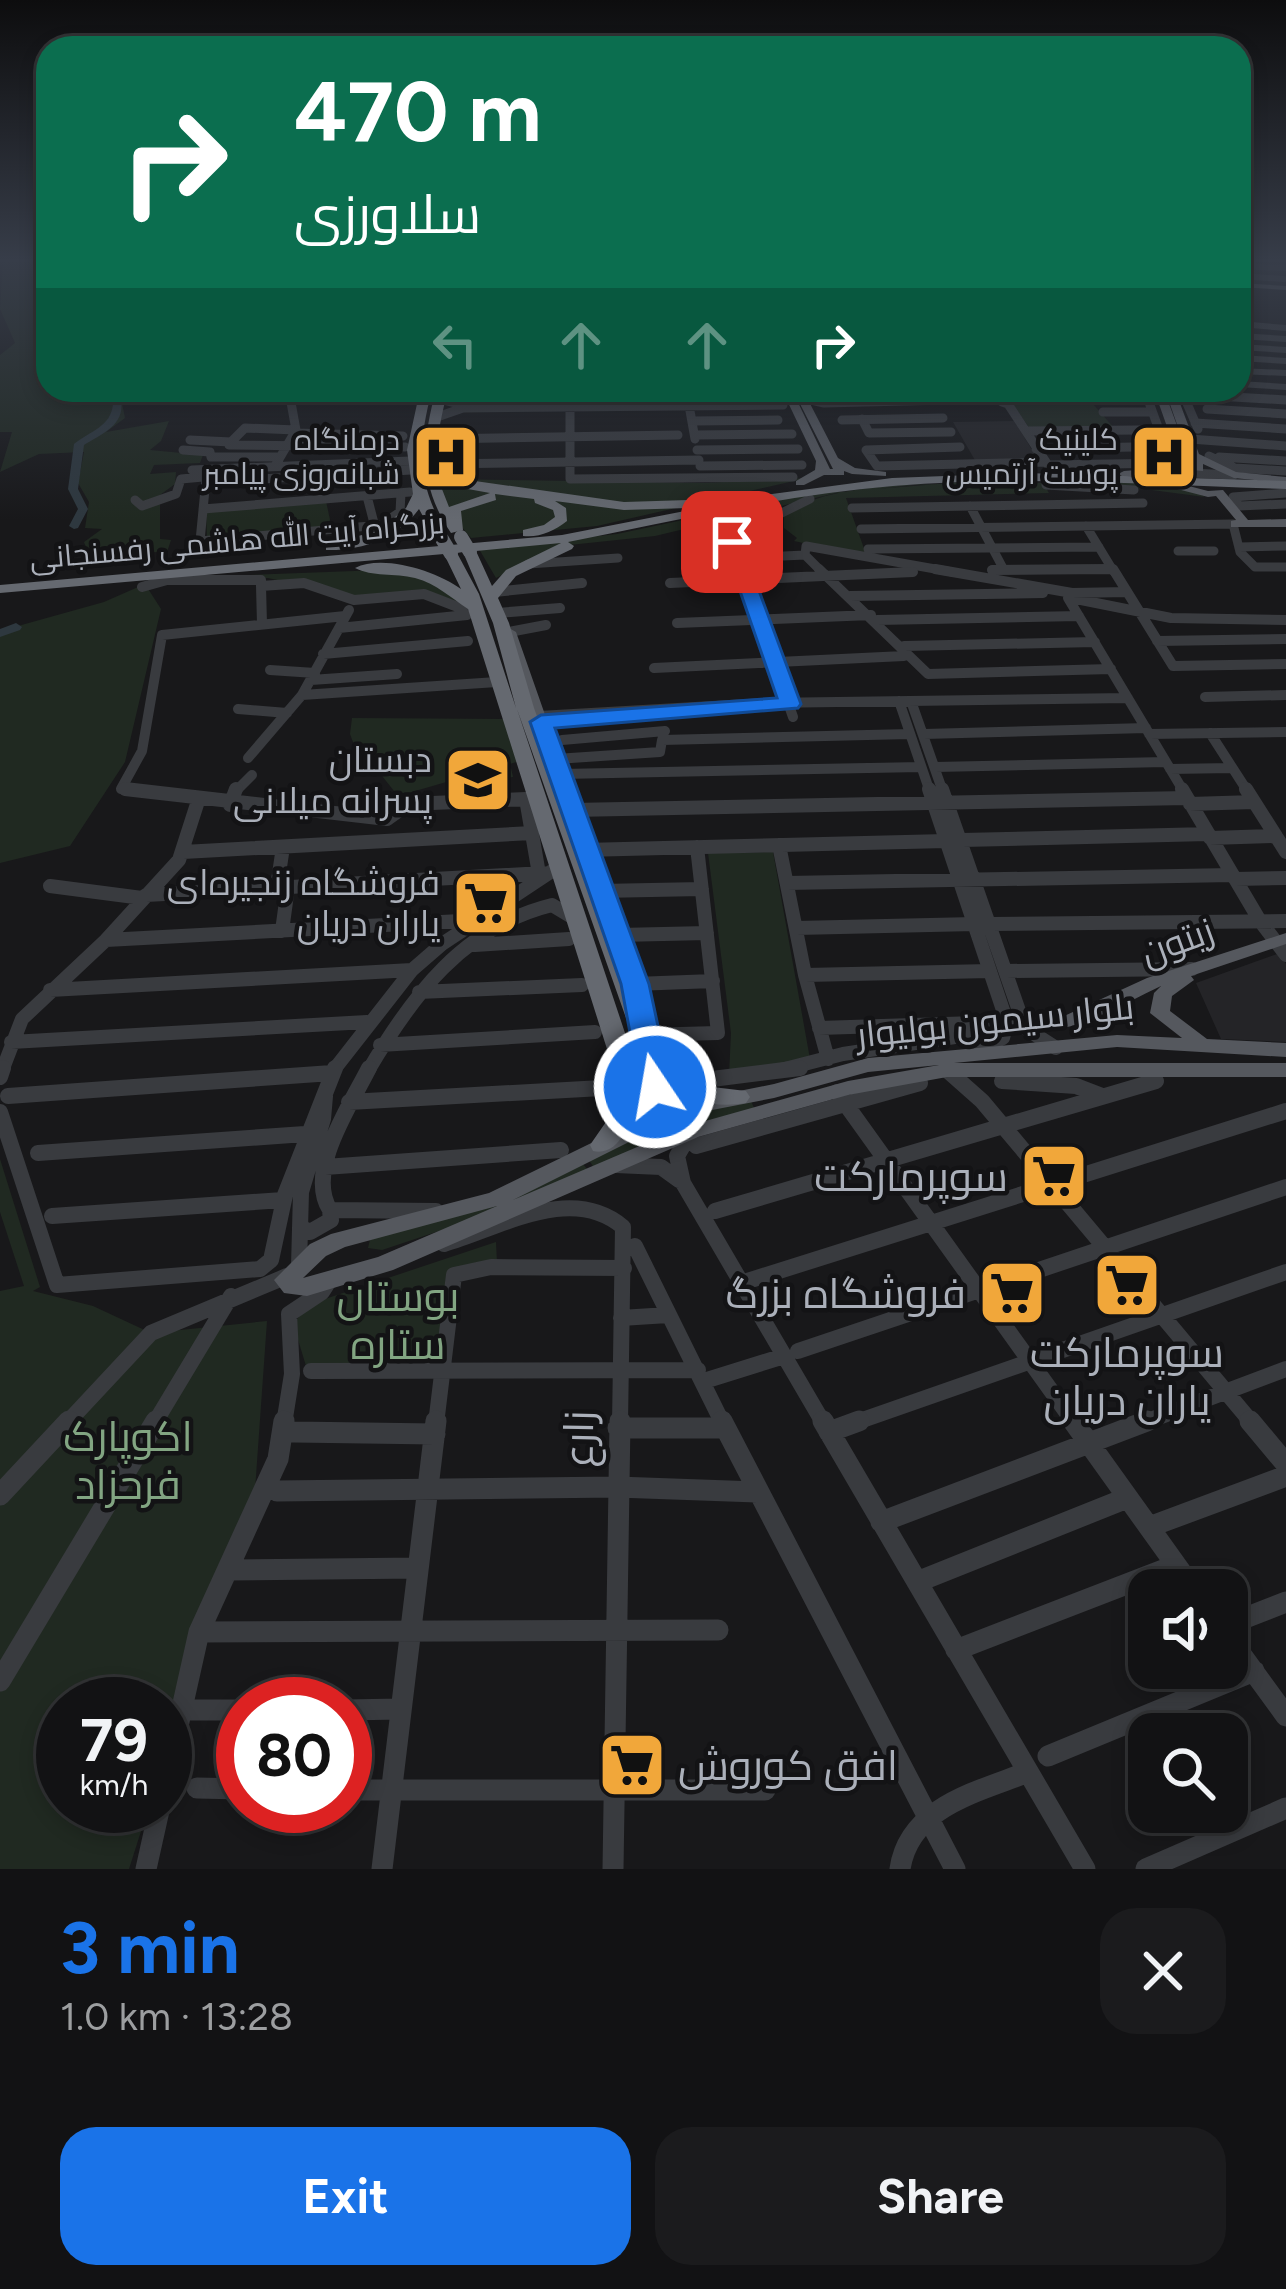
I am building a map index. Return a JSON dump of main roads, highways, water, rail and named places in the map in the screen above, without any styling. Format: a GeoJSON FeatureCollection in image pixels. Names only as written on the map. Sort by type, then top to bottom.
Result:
{"type":"FeatureCollection","features":[{"type":"Feature","properties":{"kind":"highway"},"geometry":{"type":"LineString","coordinates":[[178,567],[364,541],[405,521],[412,494],[407,453],[422,402]]}},
{"type":"Feature","properties":{"kind":"highway"},"geometry":{"type":"LineString","coordinates":[[447,402],[436,417],[435,496],[489,609],[643,1035],[652,1093],[640,1094],[631,1088],[548,871],[497,682],[489,609],[531,564],[554,551],[754,518],[810,500],[946,484],[1286,482]]}},
{"type":"Feature","properties":{"kind":"highway"},"geometry":{"type":"LineString","coordinates":[[434,466],[438,478],[463,486],[624,506],[695,503]]}},
{"type":"Feature","properties":{"kind":"highway"},"geometry":{"type":"LineString","coordinates":[[586,530],[797,480],[877,469],[1132,483]]}},
{"type":"Feature","properties":{"kind":"highway"},"geometry":{"type":"LineString","coordinates":[[459,543],[586,530],[827,484],[989,472]]}},
{"type":"Feature","properties":{"kind":"highway"},"geometry":{"type":"LineString","coordinates":[[459,543],[611,532],[772,498],[868,484],[967,478],[1286,482]]}},
{"type":"Feature","properties":{"kind":"highway"},"geometry":{"type":"LineString","coordinates":[[412,494],[459,543]]}},
{"type":"Feature","properties":{"kind":"highway"},"geometry":{"type":"LineString","coordinates":[[484,497],[539,500],[555,505],[563,514],[542,530],[459,543],[452,511],[484,497]]}},
{"type":"Feature","properties":{"kind":"highway","name":"بزرگراه آیت الله هاشمی رفسنجانی"},"geometry":{"type":"LineString","coordinates":[[0,586],[459,543]]}},
{"type":"Feature","properties":{"kind":"highway","name":"بزرگراه آیت الله هاشمی رفسنجانی"},"geometry":{"type":"LineString","coordinates":[[136,582],[459,543]]}},
{"type":"Feature","properties":{"kind":"highway"},"geometry":{"type":"LineString","coordinates":[[0,586],[397,570],[448,584],[489,609]]}},
{"type":"Feature","properties":{"kind":"highway"},"geometry":{"type":"LineString","coordinates":[[651,1065],[690,1092],[738,1097]]}},
{"type":"Feature","properties":{"kind":"highway"},"geometry":{"type":"LineString","coordinates":[[608,1155],[631,1088]]}},
{"type":"Feature","properties":{"kind":"main road"},"geometry":{"type":"LineString","coordinates":[[794,402],[827,460],[852,471],[877,469]]}},
{"type":"Feature","properties":{"kind":"main road"},"geometry":{"type":"LineString","coordinates":[[797,480],[820,472],[827,460],[805,402]]}},
{"type":"Feature","properties":{"kind":"main road"},"geometry":{"type":"LineString","coordinates":[[1161,402],[1174,464]]}},
{"type":"Feature","properties":{"kind":"main road"},"geometry":{"type":"LineString","coordinates":[[1176,402],[1239,524],[1286,523]]}},
{"type":"Feature","properties":{"kind":"main road"},"geometry":{"type":"LineString","coordinates":[[1132,483],[1174,464],[1201,468],[1203,457]]}},
{"type":"Feature","properties":{"kind":"main road"},"geometry":{"type":"LineString","coordinates":[[1132,483],[1223,488],[1286,482]]}},
{"type":"Feature","properties":{"kind":"main road"},"geometry":{"type":"LineString","coordinates":[[1186,485],[1258,484]]}},
{"type":"Feature","properties":{"kind":"main road"},"geometry":{"type":"LineString","coordinates":[[489,609],[559,766],[584,850],[635,984],[643,1035]]}},
{"type":"Feature","properties":{"kind":"main road","name":"زیتون"},"geometry":{"type":"LineString","coordinates":[[1015,1022],[1065,1023],[1192,969],[1283,946]]}},
{"type":"Feature","properties":{"kind":"main road","name":"زیتون"},"geometry":{"type":"LineString","coordinates":[[1212,1047],[1179,1030],[1160,1013],[1159,1001],[1173,986],[1283,946]]}},
{"type":"Feature","properties":{"kind":"main road"},"geometry":{"type":"LineString","coordinates":[[1109,1004],[1137,1004],[1160,1013]]}},
{"type":"Feature","properties":{"kind":"main road"},"geometry":{"type":"LineString","coordinates":[[1142,1041],[1160,1050],[1166,1060],[1153,1074]]}},
{"type":"Feature","properties":{"kind":"main road","name":"بلوار سیمون بولیوار"},"geometry":{"type":"LineString","coordinates":[[1286,1050],[1142,1041],[972,1053],[868,1065],[676,1110],[608,1155],[422,1249],[330,1280],[298,1288],[288,1283],[293,1271],[339,1240],[453,1211],[608,1155],[693,1139],[947,1070],[972,1053],[1153,1074],[1228,1068],[1286,1070]]}},
{"type":"Feature","properties":{"kind":"main road"},"geometry":{"type":"LineString","coordinates":[[1212,1047],[1187,1048],[1182,1054],[1193,1063],[1228,1068]]}},
{"type":"Feature","properties":{"kind":"main road"},"geometry":{"type":"LineString","coordinates":[[368,1233],[354,1242],[354,1250],[385,1264]]}},
{"type":"Feature","properties":{"kind":"waterway"},"geometry":{"type":"LineString","coordinates":[[74,526],[83,509],[73,489],[79,444],[111,423],[118,411],[116,402]]}},
{"type":"Feature","properties":{"kind":"waterway"},"geometry":{"type":"LineString","coordinates":[[0,633],[16,627]]}},
{"type":"Feature","properties":{"kind":"place","name":"درمانگاه شبانه‌روزی پیامبر"},"geometry":{"type":"Point","coordinates":[446,457]}},
{"type":"Feature","properties":{"kind":"place","name":"کلینیک پوست آرتمیس"},"geometry":{"type":"Point","coordinates":[1164,457]}},
{"type":"Feature","properties":{"kind":"place","name":"دبستان پسرانه میلانی"},"geometry":{"type":"Point","coordinates":[478,780]}},
{"type":"Feature","properties":{"kind":"place","name":"فروشگاه زنجیره‌ای یاران دریان"},"geometry":{"type":"Point","coordinates":[486,903]}},
{"type":"Feature","properties":{"kind":"place","name":"سوپرمارکت"},"geometry":{"type":"Point","coordinates":[1054,1176]}},
{"type":"Feature","properties":{"kind":"place","name":"سوپرمارکت یاران دریان"},"geometry":{"type":"Point","coordinates":[1127,1285]}},
{"type":"Feature","properties":{"kind":"place","name":"فروشگاه بزرگ"},"geometry":{"type":"Point","coordinates":[1012,1293]}},
{"type":"Feature","properties":{"kind":"place","name":"افق کوروش"},"geometry":{"type":"Point","coordinates":[632,1765]}},
{"type":"Feature","properties":{"kind":"park label","name":"بوستان ستاره"},"geometry":{"type":"Point","coordinates":[398,1320]}},
{"type":"Feature","properties":{"kind":"park label","name":"اکوپارک فرحزاد"},"geometry":{"type":"Point","coordinates":[128,1460]}}]}
